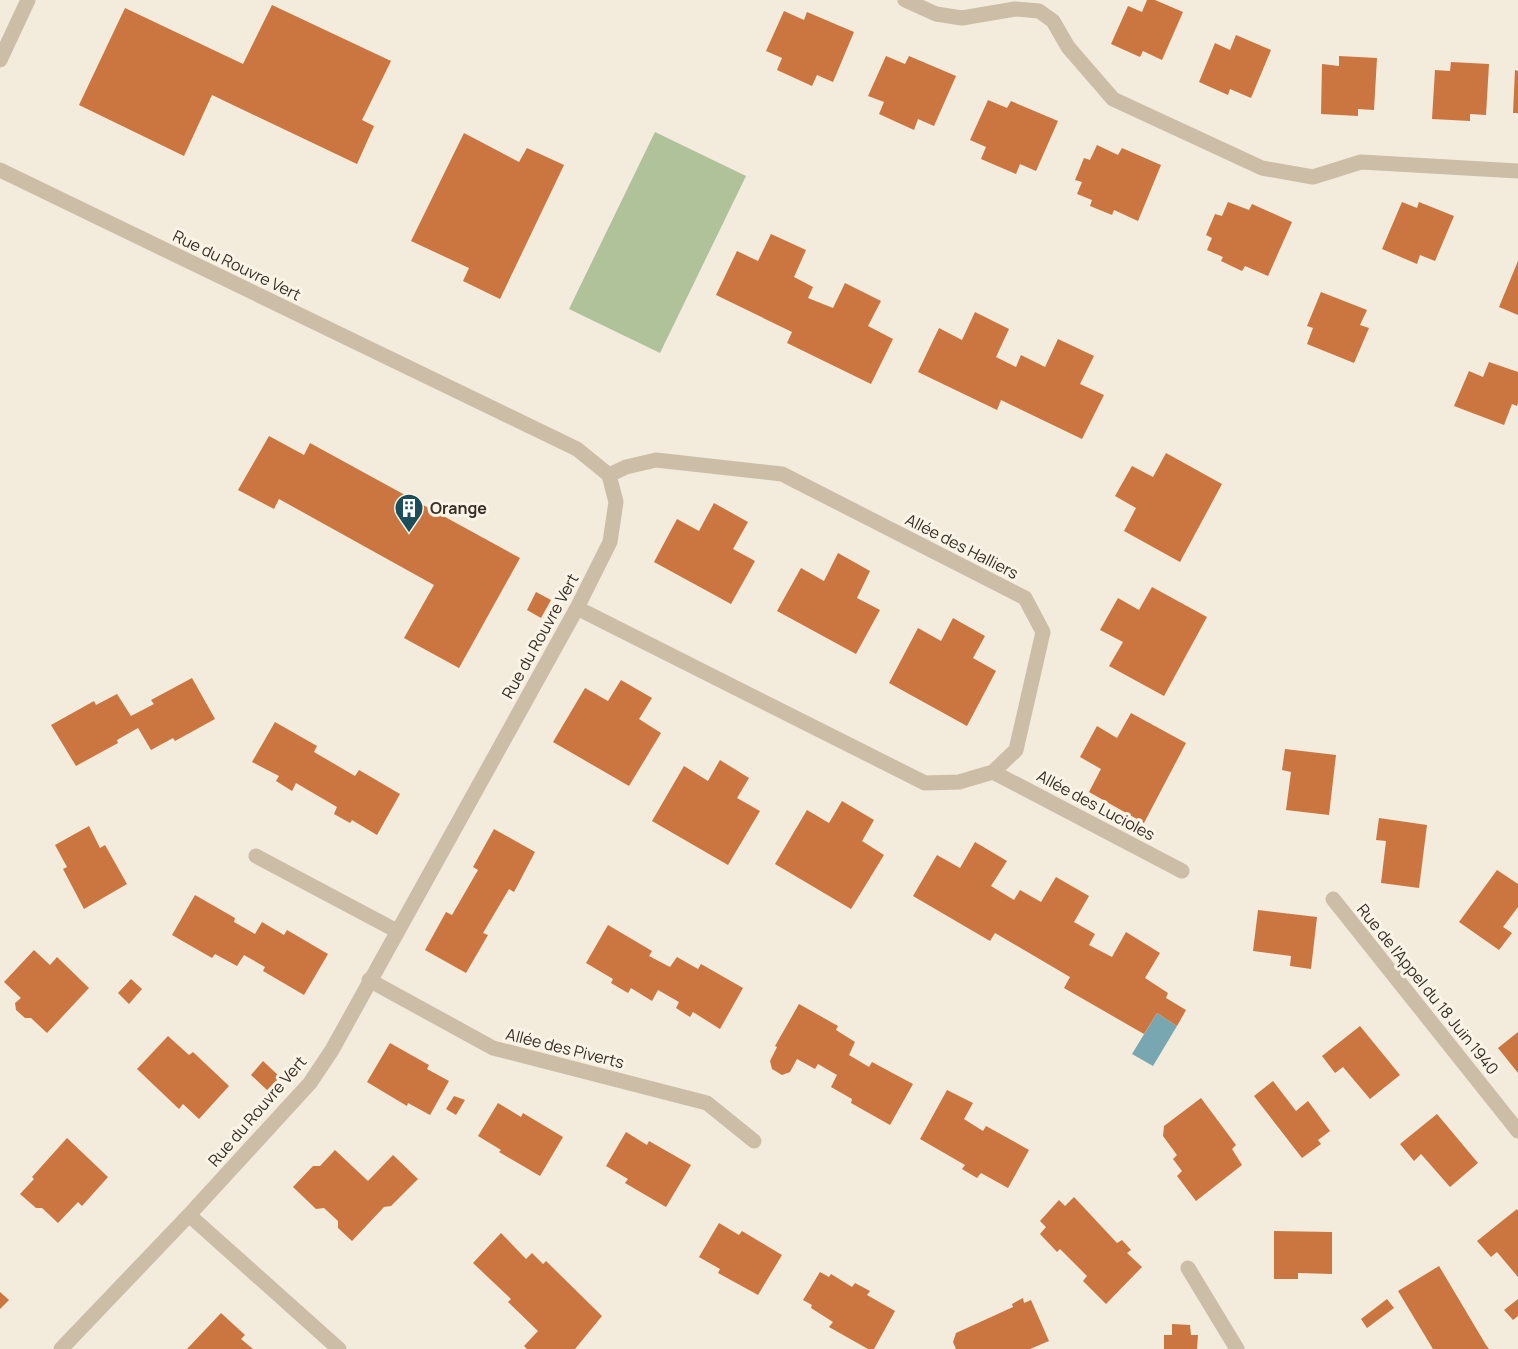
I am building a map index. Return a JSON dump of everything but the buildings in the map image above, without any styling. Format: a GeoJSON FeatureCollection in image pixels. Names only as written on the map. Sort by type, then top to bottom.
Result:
{"type":"FeatureCollection","features":[{"type":"Feature","properties":{"kind":"street"},"geometry":{"type":"LineString","coordinates":[[0,60],[28,0]]}},
{"type":"Feature","properties":{"kind":"street"},"geometry":{"type":"LineString","coordinates":[[905,0],[936,14],[962,18],[1015,9],[1039,10],[1053,21],[1068,47],[1113,99],[1262,168],[1313,177],[1361,162],[1518,171]]}},
{"type":"Feature","properties":{"kind":"street","name":"Rue du Rouvre Vert"},"geometry":{"type":"LineString","coordinates":[[0,170],[577,449],[609,475],[616,502],[610,542],[577,608],[332,1050],[310,1083],[189,1215],[61,1349]]}},
{"type":"Feature","properties":{"kind":"street","name":"Allée des Halliers"},"geometry":{"type":"LineString","coordinates":[[577,608],[925,783],[959,782],[993,772],[1016,750],[1043,632],[1025,598],[782,474],[656,460],[626,467],[609,475]]}},
{"type":"Feature","properties":{"kind":"street","name":"Allée des Lucioles"},"geometry":{"type":"LineString","coordinates":[[993,772],[1182,871]]}},
{"type":"Feature","properties":{"kind":"street"},"geometry":{"type":"LineString","coordinates":[[256,856],[397,931]]}},
{"type":"Feature","properties":{"kind":"street","name":"Rue de l'Appel du 18 Juin 1940"},"geometry":{"type":"LineString","coordinates":[[1333,898],[1518,1131]]}},
{"type":"Feature","properties":{"kind":"street","name":"Allée des Piverts"},"geometry":{"type":"LineString","coordinates":[[369,980],[493,1048],[707,1103],[754,1141]]}},
{"type":"Feature","properties":{"kind":"street"},"geometry":{"type":"LineString","coordinates":[[189,1215],[339,1349]]}},
{"type":"Feature","properties":{"kind":"street"},"geometry":{"type":"LineString","coordinates":[[1188,1268],[1237,1349]]}},
{"type":"Feature","properties":{"kind":"green space"},"geometry":{"type":"Polygon","coordinates":[[[655,132],[746,176],[660,353],[569,309],[655,132]]]}},
{"type":"Feature","properties":{"kind":"water"},"geometry":{"type":"Polygon","coordinates":[[[1157,1013],[1177,1026],[1153,1066],[1132,1054],[1157,1013]]]}},
{"type":"Feature","properties":{"kind":"place","name":"Orange"},"geometry":{"type":"Point","coordinates":[409,534]}}]}
